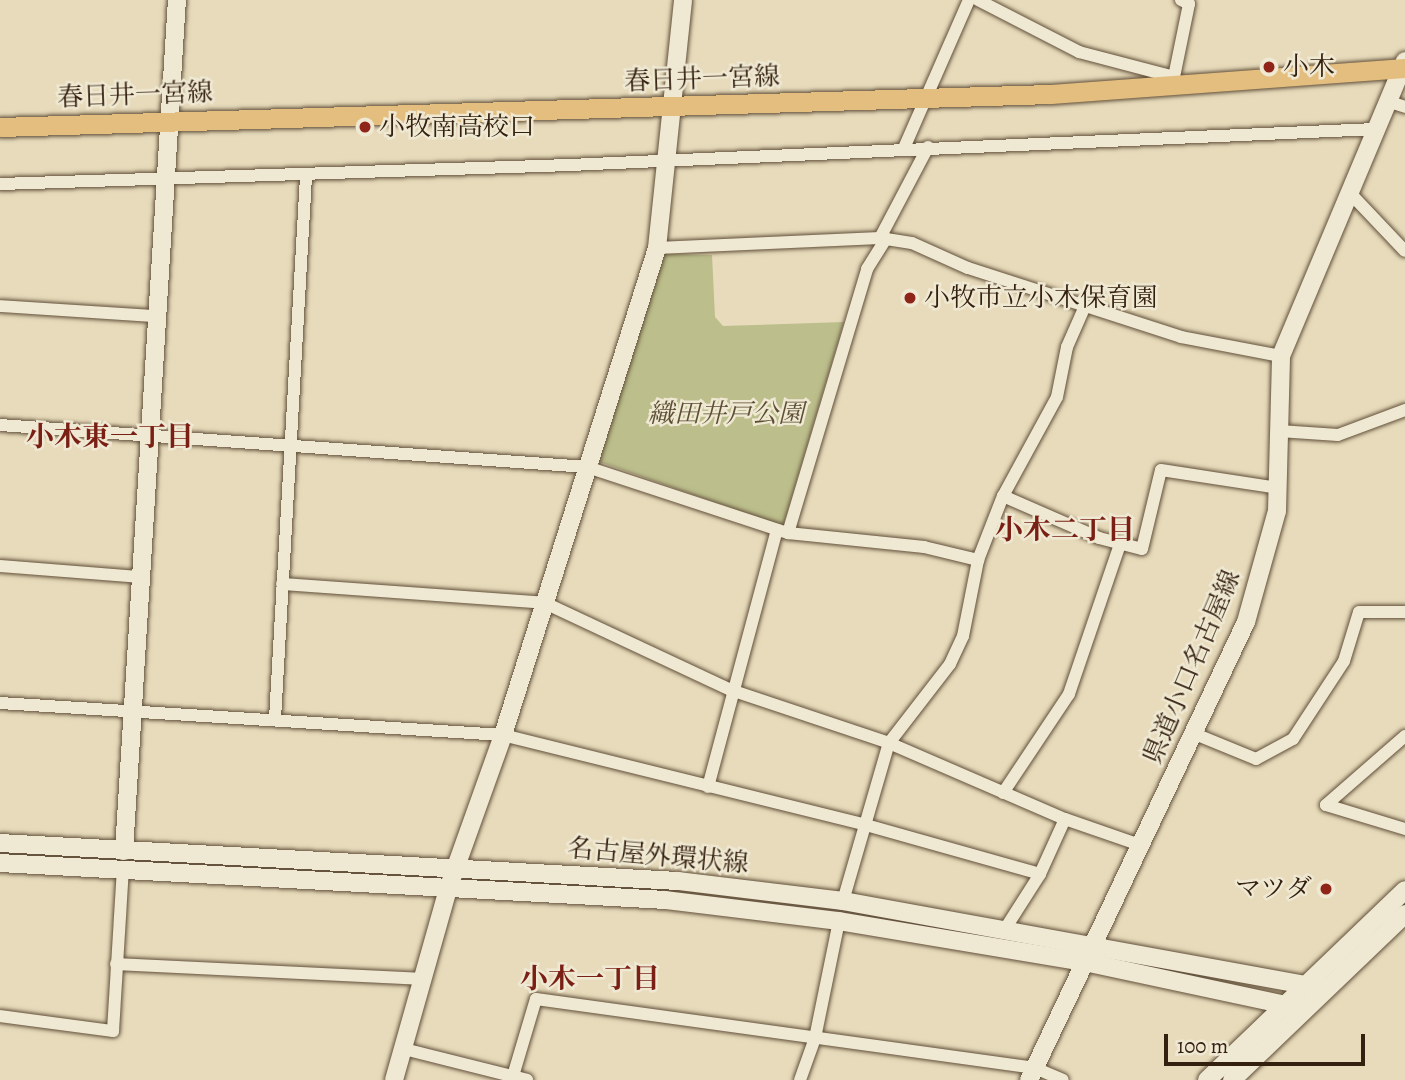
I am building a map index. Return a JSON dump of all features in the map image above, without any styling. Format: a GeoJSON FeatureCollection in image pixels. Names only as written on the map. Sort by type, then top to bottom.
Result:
{"type":"FeatureCollection","features":[{"type":"Feature","properties":{"kind":"main road"},"geometry":{"type":"LineString","coordinates":[[124,851],[177,0]]}},
{"type":"Feature","properties":{"kind":"main road"},"geometry":{"type":"LineString","coordinates":[[394,1080],[448,889],[503,735],[657,248],[669,106],[683,0]]}},
{"type":"Feature","properties":{"kind":"main road","name":"春日井一宮線"},"geometry":{"type":"LineString","coordinates":[[0,127],[168,119],[926,98],[1404,65]]}},
{"type":"Feature","properties":{"kind":"main road","name":"県道小口名古屋線"},"geometry":{"type":"LineString","coordinates":[[1032,1074],[1247,622],[1264,568],[1278,488],[1281,356],[1374,129],[1404,65]]}},
{"type":"Feature","properties":{"kind":"main road","name":"名古屋外環状線"},"geometry":{"type":"LineString","coordinates":[[0,843],[678,881],[843,901],[1094,945],[1303,987],[1326,989]]}},
{"type":"Feature","properties":{"kind":"main road","name":"名古屋外環状線"},"geometry":{"type":"LineString","coordinates":[[0,863],[665,900],[839,921],[1085,962],[1297,1006]]}},
{"type":"Feature","properties":{"kind":"main road"},"geometry":{"type":"LineString","coordinates":[[1231,1080],[1297,1006],[1303,987],[1405,890]]}},
{"type":"Feature","properties":{"kind":"main road"},"geometry":{"type":"LineString","coordinates":[[1207,1080],[1297,1006],[1326,989],[1405,915]]}},
{"type":"Feature","properties":{"kind":"street"},"geometry":{"type":"LineString","coordinates":[[904,148],[969,0]]}},
{"type":"Feature","properties":{"kind":"street"},"geometry":{"type":"LineString","coordinates":[[978,0],[1079,52],[1175,82],[1189,4],[1181,0]]}},
{"type":"Feature","properties":{"kind":"street"},"geometry":{"type":"LineString","coordinates":[[1387,101],[1405,107]]}},
{"type":"Feature","properties":{"kind":"street"},"geometry":{"type":"LineString","coordinates":[[0,184],[306,176],[1374,129]]}},
{"type":"Feature","properties":{"kind":"street"},"geometry":{"type":"LineString","coordinates":[[708,787],[731,690],[867,269],[928,147]]}},
{"type":"Feature","properties":{"kind":"street"},"geometry":{"type":"LineString","coordinates":[[275,719],[306,176]]}},
{"type":"Feature","properties":{"kind":"street"},"geometry":{"type":"LineString","coordinates":[[1349,192],[1405,251]]}},
{"type":"Feature","properties":{"kind":"street"},"geometry":{"type":"LineString","coordinates":[[657,248],[883,239],[912,243],[968,268],[1181,337],[1281,356]]}},
{"type":"Feature","properties":{"kind":"street"},"geometry":{"type":"LineString","coordinates":[[0,306],[156,316]]}},
{"type":"Feature","properties":{"kind":"street"},"geometry":{"type":"LineString","coordinates":[[843,901],[889,743],[950,664],[963,636],[978,560],[1003,496],[1057,397],[1067,346],[1085,306]]}},
{"type":"Feature","properties":{"kind":"street"},"geometry":{"type":"LineString","coordinates":[[1279,431],[1338,435],[1405,410]]}},
{"type":"Feature","properties":{"kind":"street"},"geometry":{"type":"LineString","coordinates":[[0,425],[587,467],[782,531],[924,547],[978,560]]}},
{"type":"Feature","properties":{"kind":"street"},"geometry":{"type":"LineString","coordinates":[[1003,496],[1120,544],[1142,549],[1161,470],[1278,488]]}},
{"type":"Feature","properties":{"kind":"street"},"geometry":{"type":"LineString","coordinates":[[1003,793],[1069,694],[1120,544]]}},
{"type":"Feature","properties":{"kind":"street"},"geometry":{"type":"LineString","coordinates":[[0,566],[139,577]]}},
{"type":"Feature","properties":{"kind":"street"},"geometry":{"type":"LineString","coordinates":[[282,584],[545,603],[731,690],[889,743],[1065,819],[1140,845]]}},
{"type":"Feature","properties":{"kind":"street"},"geometry":{"type":"LineString","coordinates":[[1195,734],[1256,760],[1293,738],[1344,661],[1359,612],[1405,612]]}},
{"type":"Feature","properties":{"kind":"street"},"geometry":{"type":"LineString","coordinates":[[0,703],[503,735],[866,825],[1040,874]]}},
{"type":"Feature","properties":{"kind":"street"},"geometry":{"type":"LineString","coordinates":[[1405,736],[1326,805],[1405,829]]}},
{"type":"Feature","properties":{"kind":"street"},"geometry":{"type":"LineString","coordinates":[[1005,929],[1040,874],[1065,819]]}},
{"type":"Feature","properties":{"kind":"street"},"geometry":{"type":"LineString","coordinates":[[0,1016],[113,1031],[123,869]]}},
{"type":"Feature","properties":{"kind":"street"},"geometry":{"type":"LineString","coordinates":[[800,1080],[814,1038],[839,921]]}},
{"type":"Feature","properties":{"kind":"street"},"geometry":{"type":"LineString","coordinates":[[116,964],[424,979]]}},
{"type":"Feature","properties":{"kind":"street"},"geometry":{"type":"LineString","coordinates":[[513,1076],[536,999],[814,1038],[1063,1080]]}},
{"type":"Feature","properties":{"kind":"street"},"geometry":{"type":"LineString","coordinates":[[404,1049],[527,1080]]}},
{"type":"Feature","properties":{"kind":"green space","name":"織田井戸公園"},"geometry":{"type":"Polygon","coordinates":[[[661,254],[712,255],[715,317],[723,326],[844,322],[783,526],[597,461],[661,254]]]}},
{"type":"Feature","properties":{"kind":"place","name":"小木"},"geometry":{"type":"Point","coordinates":[1269,67]}},
{"type":"Feature","properties":{"kind":"place","name":"小牧南高校口"},"geometry":{"type":"Point","coordinates":[365,127]}},
{"type":"Feature","properties":{"kind":"place","name":"小牧市立小木保育園"},"geometry":{"type":"Point","coordinates":[910,298]}},
{"type":"Feature","properties":{"kind":"place","name":"マツダ"},"geometry":{"type":"Point","coordinates":[1326,889]}},
{"type":"Feature","properties":{"kind":"district","name":"小木東一丁目"},"geometry":{"type":"Point","coordinates":[110,437]}},
{"type":"Feature","properties":{"kind":"district","name":"小木二丁目"},"geometry":{"type":"Point","coordinates":[1065,530]}},
{"type":"Feature","properties":{"kind":"district","name":"小木一丁目"},"geometry":{"type":"Point","coordinates":[590,979]}}]}
